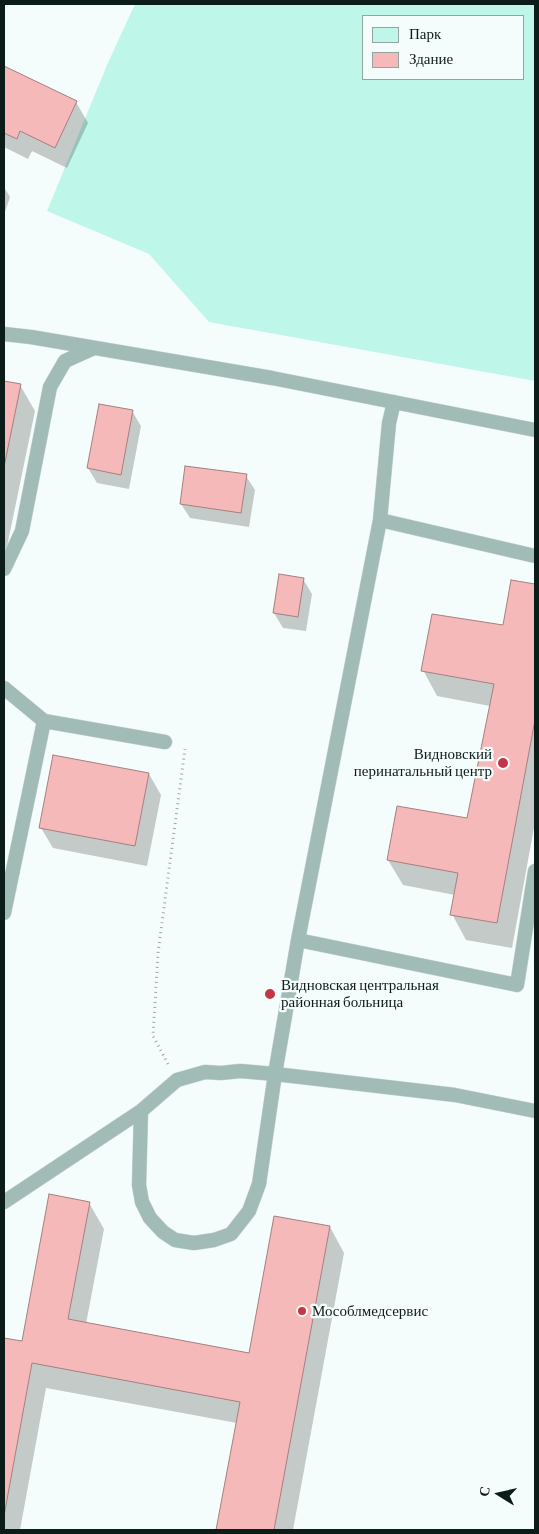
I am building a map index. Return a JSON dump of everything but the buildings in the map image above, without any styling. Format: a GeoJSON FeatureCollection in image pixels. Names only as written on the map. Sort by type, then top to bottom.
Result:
{"type":"FeatureCollection","features":[{"type":"Feature","properties":{"kind":"lane"},"geometry":{"type":"LineString","coordinates":[[4,334],[272,378],[535,430]]}},
{"type":"Feature","properties":{"kind":"lane"},"geometry":{"type":"LineString","coordinates":[[4,569],[22,531],[50,386],[65,361],[94,348]]}},
{"type":"Feature","properties":{"kind":"lane"},"geometry":{"type":"LineString","coordinates":[[141,1111],[139,1185],[142,1202],[150,1218],[163,1232],[175,1240],[194,1243],[214,1240],[231,1234],[248,1211],[259,1184],[275,1074],[298,940],[380,520],[389,423],[394,402]]}},
{"type":"Feature","properties":{"kind":"lane"},"geometry":{"type":"LineString","coordinates":[[380,520],[535,556]]}},
{"type":"Feature","properties":{"kind":"lane"},"geometry":{"type":"LineString","coordinates":[[4,688],[44,720],[166,742]]}},
{"type":"Feature","properties":{"kind":"lane"},"geometry":{"type":"LineString","coordinates":[[4,913],[44,720]]}},
{"type":"Feature","properties":{"kind":"lane"},"geometry":{"type":"LineString","coordinates":[[298,940],[517,985],[535,871]]}},
{"type":"Feature","properties":{"kind":"lane"},"geometry":{"type":"LineString","coordinates":[[4,1202],[141,1111],[177,1080],[205,1072],[240,1071],[275,1074],[455,1095],[535,1111]]}},
{"type":"Feature","properties":{"kind":"path"},"geometry":{"type":"LineString","coordinates":[[166,742],[185,749],[158,953],[153,1036],[177,1080]]}},
{"type":"Feature","properties":{"kind":"green space"},"geometry":{"type":"Polygon","coordinates":[[[135,4],[535,4],[535,381],[209,322],[149,254],[47,211],[107,65],[135,4]]]}},
{"type":"Feature","properties":{"kind":"place","name":"Видновский перинатальный центр"},"geometry":{"type":"Point","coordinates":[503,763]}},
{"type":"Feature","properties":{"kind":"place","name":"Видновская центральная районная больница"},"geometry":{"type":"Point","coordinates":[270,994]}},
{"type":"Feature","properties":{"kind":"place","name":"Мособлмедсервис"},"geometry":{"type":"Point","coordinates":[302,1311]}}]}
